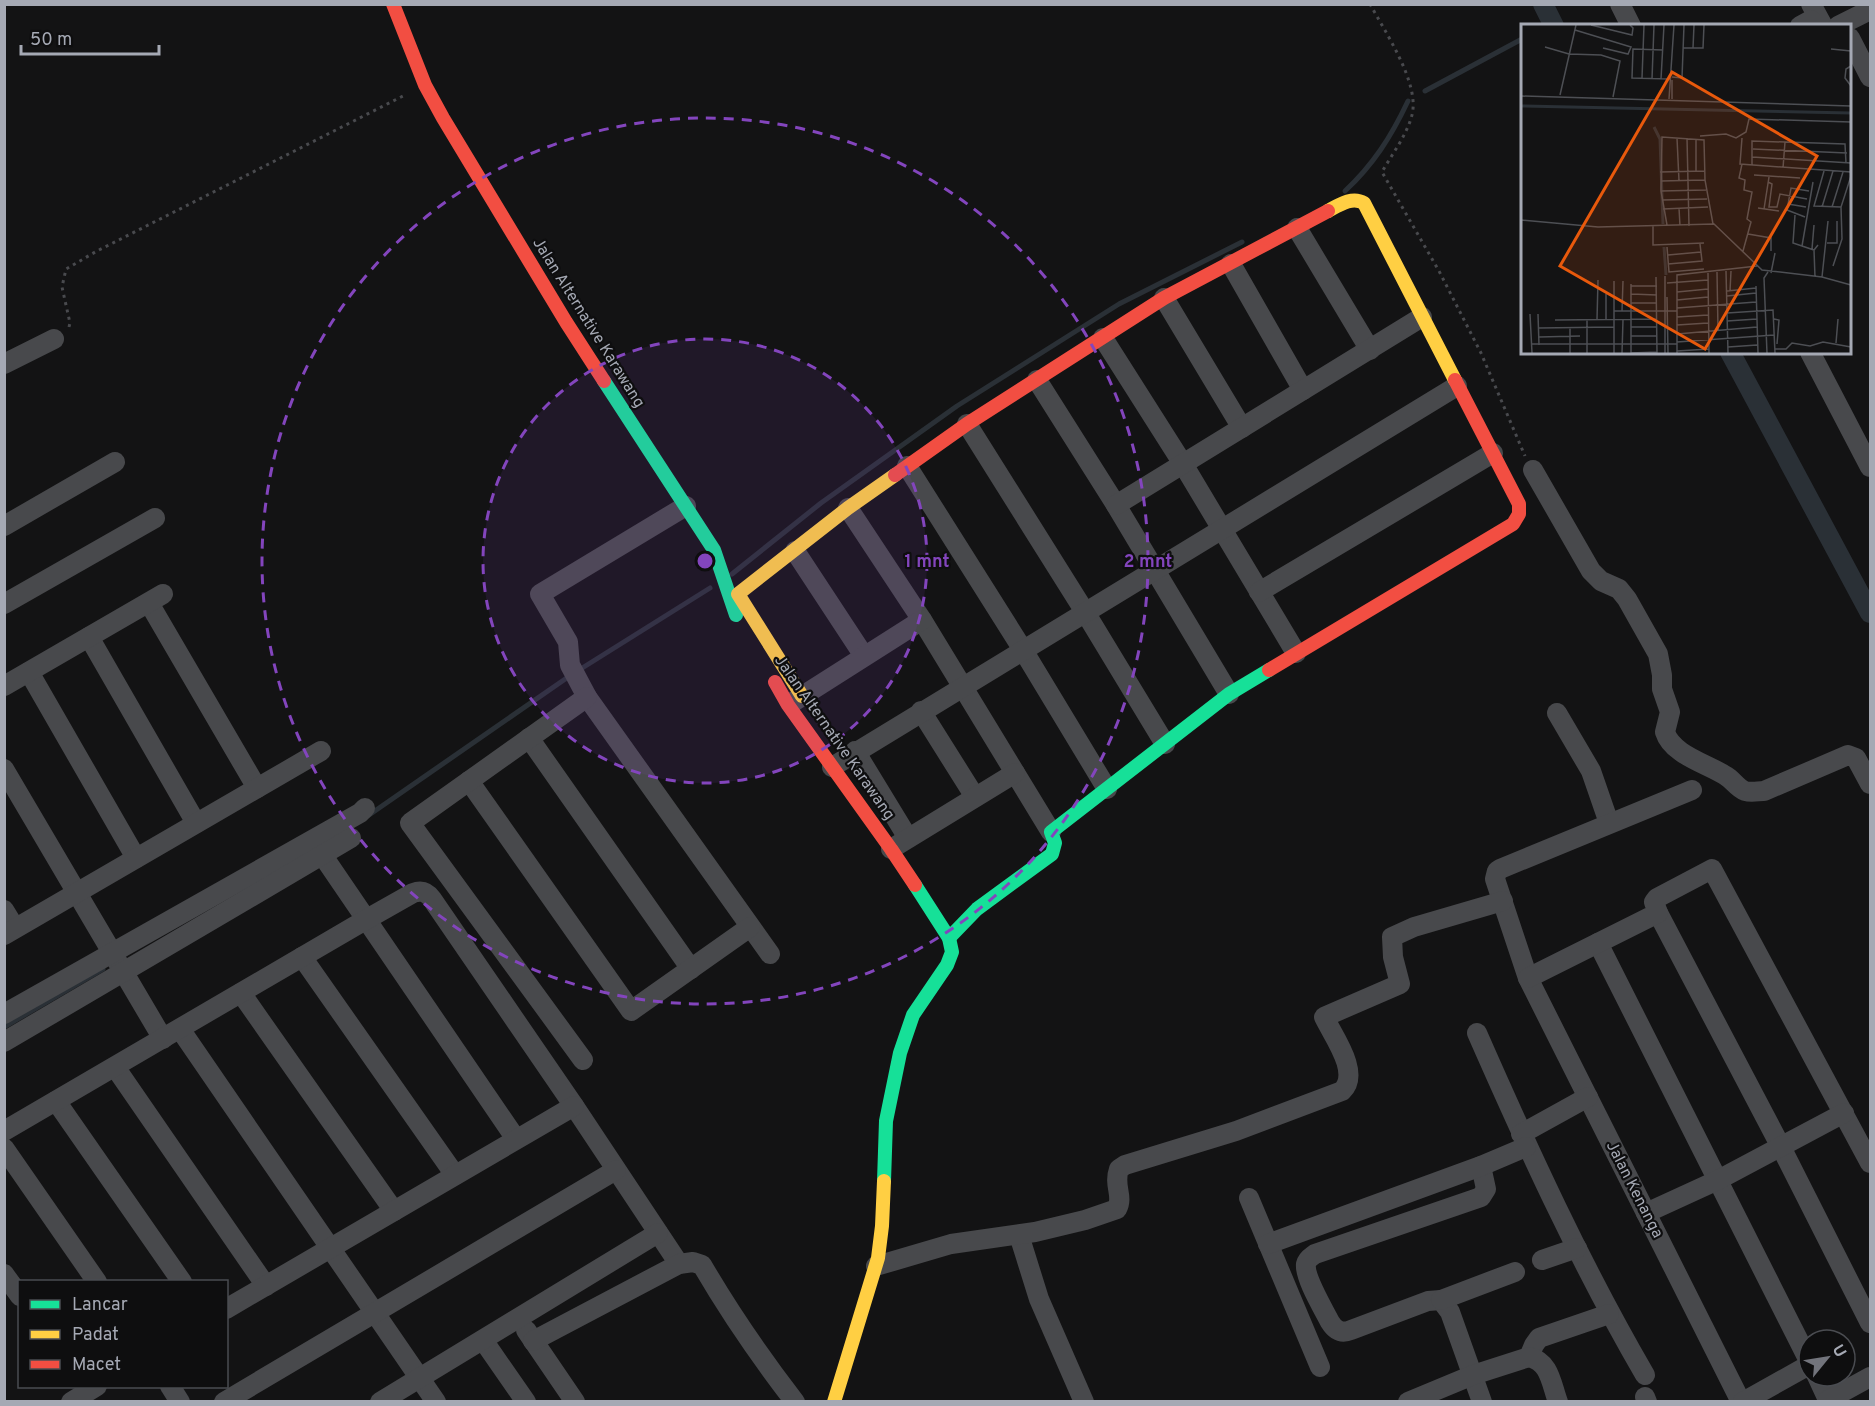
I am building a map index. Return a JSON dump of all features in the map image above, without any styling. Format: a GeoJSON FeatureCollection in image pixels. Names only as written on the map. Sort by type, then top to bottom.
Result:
{"type":"FeatureCollection","features":[{"type":"Feature","properties":{"kind":"street","name":"Jalan Alternative Karawang"},"geometry":{"type":"LineString","coordinates":[[393,4],[425,85],[443,118],[566,322],[718,558],[725,578],[729,601],[743,629]]}},
{"type":"Feature","properties":{"kind":"street"},"geometry":{"type":"LineString","coordinates":[[1620,4],[1630,24]]}},
{"type":"Feature","properties":{"kind":"street"},"geometry":{"type":"LineString","coordinates":[[1811,4],[1822,24]]}},
{"type":"Feature","properties":{"kind":"street"},"geometry":{"type":"LineString","coordinates":[[1844,24],[1870,10]]}},
{"type":"Feature","properties":{"kind":"street"},"geometry":{"type":"LineString","coordinates":[[1851,40],[1870,77]]}},
{"type":"Feature","properties":{"kind":"street"},"geometry":{"type":"LineString","coordinates":[[922,620],[795,700],[738,594],[848,508],[967,424],[1164,298],[1340,205],[1354,199],[1361,201],[1368,209],[1519,504],[1519,514],[1513,524],[1228,694],[1051,832]]}},
{"type":"Feature","properties":{"kind":"street"},"geometry":{"type":"LineString","coordinates":[[1297,228],[1370,350]]}},
{"type":"Feature","properties":{"kind":"street"},"geometry":{"type":"LineString","coordinates":[[1231,264],[1303,390]]}},
{"type":"Feature","properties":{"kind":"street"},"geometry":{"type":"LineString","coordinates":[[1164,298],[1242,428]]}},
{"type":"Feature","properties":{"kind":"street"},"geometry":{"type":"LineString","coordinates":[[1116,505],[1422,317]]}},
{"type":"Feature","properties":{"kind":"street"},"geometry":{"type":"LineString","coordinates":[[1103,338],[1183,464],[1296,653]]}},
{"type":"Feature","properties":{"kind":"street"},"geometry":{"type":"LineString","coordinates":[[4,364],[54,339]]}},
{"type":"Feature","properties":{"kind":"street"},"geometry":{"type":"LineString","coordinates":[[1811,354],[1870,467]]}},
{"type":"Feature","properties":{"kind":"street"},"geometry":{"type":"LineString","coordinates":[[1037,380],[1116,505],[1228,694]]}},
{"type":"Feature","properties":{"kind":"street"},"geometry":{"type":"LineString","coordinates":[[832,767],[1457,386]]}},
{"type":"Feature","properties":{"kind":"street"},"geometry":{"type":"LineString","coordinates":[[967,424],[1165,744]]}},
{"type":"Feature","properties":{"kind":"street"},"geometry":{"type":"LineString","coordinates":[[1259,592],[1493,453]]}},
{"type":"Feature","properties":{"kind":"street"},"geometry":{"type":"LineString","coordinates":[[4,526],[115,462]]}},
{"type":"Feature","properties":{"kind":"street"},"geometry":{"type":"LineString","coordinates":[[907,466],[1107,789]]}},
{"type":"Feature","properties":{"kind":"street"},"geometry":{"type":"LineString","coordinates":[[1533,470],[1591,571],[1601,581],[1619,589],[1658,654],[1662,689],[1670,712],[1665,732],[1671,742],[1690,757],[1726,776],[1743,790],[1751,792],[1764,791],[1848,755],[1856,758],[1870,784]]}},
{"type":"Feature","properties":{"kind":"street"},"geometry":{"type":"LineString","coordinates":[[686,506],[540,594],[568,642],[573,671],[587,697],[770,954]]}},
{"type":"Feature","properties":{"kind":"street"},"geometry":{"type":"LineString","coordinates":[[834,1401],[876,1266],[882,1226],[886,1121],[900,1053],[913,1015],[952,956],[952,944],[949,938],[977,909],[1052,854],[1054,843],[1051,832],[922,620],[848,508]]}},
{"type":"Feature","properties":{"kind":"street"},"geometry":{"type":"LineString","coordinates":[[4,604],[155,518]]}},
{"type":"Feature","properties":{"kind":"street"},"geometry":{"type":"LineString","coordinates":[[795,551],[864,656]]}},
{"type":"Feature","properties":{"kind":"street"},"geometry":{"type":"LineString","coordinates":[[4,686],[156,598],[257,788]]}},
{"type":"Feature","properties":{"kind":"street"},"geometry":{"type":"LineString","coordinates":[[89,637],[196,823]]}},
{"type":"Feature","properties":{"kind":"street"},"geometry":{"type":"LineString","coordinates":[[28,672],[136,858]]}},
{"type":"Feature","properties":{"kind":"street","name":"Jalan Alternative Karawang"},"geometry":{"type":"LineString","coordinates":[[769,674],[795,700],[832,767],[891,849],[949,938]]}},
{"type":"Feature","properties":{"kind":"street"},"geometry":{"type":"LineString","coordinates":[[583,1060],[410,823],[587,697]]}},
{"type":"Feature","properties":{"kind":"street"},"geometry":{"type":"LineString","coordinates":[[921,711],[975,797]]}},
{"type":"Feature","properties":{"kind":"street"},"geometry":{"type":"LineString","coordinates":[[1557,713],[1591,771],[1609,823],[1692,790]]}},
{"type":"Feature","properties":{"kind":"street"},"geometry":{"type":"LineString","coordinates":[[529,738],[691,969]]}},
{"type":"Feature","properties":{"kind":"street"},"geometry":{"type":"LineString","coordinates":[[4,910],[10,932],[321,751]]}},
{"type":"Feature","properties":{"kind":"street"},"geometry":{"type":"LineString","coordinates":[[855,751],[908,838]]}},
{"type":"Feature","properties":{"kind":"street"},"geometry":{"type":"LineString","coordinates":[[4,769],[124,972],[330,1248],[436,1401]]}},
{"type":"Feature","properties":{"kind":"street"},"geometry":{"type":"LineString","coordinates":[[891,849],[1015,772]]}},
{"type":"Feature","properties":{"kind":"street"},"geometry":{"type":"LineString","coordinates":[[469,781],[631,1011],[750,927]]}},
{"type":"Feature","properties":{"kind":"street"},"geometry":{"type":"LineString","coordinates":[[4,1014],[360,813],[365,808]]}},
{"type":"Feature","properties":{"kind":"street","name":"Jalan Kenanga"},"geometry":{"type":"LineString","coordinates":[[1609,823],[1500,869],[1495,879],[1528,978],[1742,1401]]}},
{"type":"Feature","properties":{"kind":"street"},"geometry":{"type":"LineString","coordinates":[[4,1042],[323,856],[351,837]]}},
{"type":"Feature","properties":{"kind":"street"},"geometry":{"type":"LineString","coordinates":[[323,856],[516,1139]]}},
{"type":"Feature","properties":{"kind":"street"},"geometry":{"type":"LineString","coordinates":[[1870,1163],[1713,870],[1705,871],[1657,898],[1654,902],[1658,913],[1870,1323]]}},
{"type":"Feature","properties":{"kind":"street"},"geometry":{"type":"LineString","coordinates":[[4,1131],[418,891],[429,895],[679,1264]]}},
{"type":"Feature","properties":{"kind":"street"},"geometry":{"type":"LineString","coordinates":[[876,1266],[951,1244],[1019,1235],[1085,1220],[1118,1209],[1121,1200],[1116,1185],[1116,1176],[1119,1168],[1236,1131],[1342,1091],[1348,1085],[1350,1077],[1324,1017],[1400,984],[1393,957],[1392,937],[1414,927],[1503,901]]}},
{"type":"Feature","properties":{"kind":"street"},"geometry":{"type":"LineString","coordinates":[[1528,978],[1658,913]]}},
{"type":"Feature","properties":{"kind":"street"},"geometry":{"type":"LineString","coordinates":[[1598,943],[1797,1339]]}},
{"type":"Feature","properties":{"kind":"street"},"geometry":{"type":"LineString","coordinates":[[302,957],[455,1175]]}},
{"type":"Feature","properties":{"kind":"street"},"geometry":{"type":"LineString","coordinates":[[241,993],[394,1211]]}},
{"type":"Feature","properties":{"kind":"street"},"geometry":{"type":"LineString","coordinates":[[1477,1033],[1524,1140],[1609,1314],[1645,1375]]}},
{"type":"Feature","properties":{"kind":"street"},"geometry":{"type":"LineString","coordinates":[[115,1067],[266,1286]]}},
{"type":"Feature","properties":{"kind":"street"},"geometry":{"type":"LineString","coordinates":[[1268,1244],[1481,1166],[1588,1097]]}},
{"type":"Feature","properties":{"kind":"street"},"geometry":{"type":"LineString","coordinates":[[56,1101],[181,1280]]}},
{"type":"Feature","properties":{"kind":"street"},"geometry":{"type":"LineString","coordinates":[[228,1308],[574,1106]]}},
{"type":"Feature","properties":{"kind":"street"},"geometry":{"type":"LineString","coordinates":[[1646,1213],[1718,1180],[1844,1113]]}},
{"type":"Feature","properties":{"kind":"street"},"geometry":{"type":"LineString","coordinates":[[4,1148],[96,1280]]}},
{"type":"Feature","properties":{"kind":"street"},"geometry":{"type":"LineString","coordinates":[[1481,1166],[1486,1189],[1481,1197],[1316,1254],[1306,1263],[1309,1278],[1333,1327],[1342,1332],[1428,1301],[1441,1300],[1515,1272]]}},
{"type":"Feature","properties":{"kind":"street"},"geometry":{"type":"LineString","coordinates":[[224,1401],[616,1170]]}},
{"type":"Feature","properties":{"kind":"street"},"geometry":{"type":"LineString","coordinates":[[1249,1198],[1320,1367]]}},
{"type":"Feature","properties":{"kind":"street"},"geometry":{"type":"LineString","coordinates":[[381,1401],[658,1233]]}},
{"type":"Feature","properties":{"kind":"street"},"geometry":{"type":"LineString","coordinates":[[1019,1235],[1039,1299],[1084,1401]]}},
{"type":"Feature","properties":{"kind":"street"},"geometry":{"type":"LineString","coordinates":[[1542,1260],[1577,1248]]}},
{"type":"Feature","properties":{"kind":"street"},"geometry":{"type":"LineString","coordinates":[[533,1341],[679,1264],[693,1262],[702,1265],[728,1309],[769,1369],[795,1401]]}},
{"type":"Feature","properties":{"kind":"street"},"geometry":{"type":"LineString","coordinates":[[4,1274],[18,1293]]}},
{"type":"Feature","properties":{"kind":"street"},"geometry":{"type":"LineString","coordinates":[[1441,1300],[1450,1312],[1482,1401]]}},
{"type":"Feature","properties":{"kind":"street"},"geometry":{"type":"LineString","coordinates":[[1529,1357],[1533,1345],[1539,1338],[1609,1314]]}},
{"type":"Feature","properties":{"kind":"street"},"geometry":{"type":"LineString","coordinates":[[518,1318],[575,1401]]}},
{"type":"Feature","properties":{"kind":"street"},"geometry":{"type":"LineString","coordinates":[[483,1340],[526,1401]]}},
{"type":"Feature","properties":{"kind":"street"},"geometry":{"type":"LineString","coordinates":[[1408,1401],[1473,1375],[1529,1357],[1542,1362],[1546,1367],[1558,1401]]}},
{"type":"Feature","properties":{"kind":"street"},"geometry":{"type":"LineString","coordinates":[[1742,1401],[1797,1370]]}},
{"type":"Feature","properties":{"kind":"street"},"geometry":{"type":"LineString","coordinates":[[1829,1401],[1870,1377]]}},
{"type":"Feature","properties":{"kind":"street"},"geometry":{"type":"LineString","coordinates":[[171,1388],[180,1401]]}},
{"type":"Feature","properties":{"kind":"path"},"geometry":{"type":"LineString","coordinates":[[1370,4],[1401,60],[1412,92],[1413,114],[1382,172],[1439,270],[1476,343],[1519,444],[1533,470]]}},
{"type":"Feature","properties":{"kind":"path"},"geometry":{"type":"LineString","coordinates":[[54,339],[68,330],[70,323],[62,286],[66,269],[97,251],[425,85]]}},
{"type":"Feature","properties":{"kind":"waterway"},"geometry":{"type":"LineString","coordinates":[[1543,4],[1553,24]]}},
{"type":"Feature","properties":{"kind":"waterway"},"geometry":{"type":"LineString","coordinates":[[1425,91],[1521,40]]}},
{"type":"Feature","properties":{"kind":"waterway"},"geometry":{"type":"LineString","coordinates":[[1345,191],[1381,150],[1408,101]]}},
{"type":"Feature","properties":{"kind":"waterway"},"geometry":{"type":"LineString","coordinates":[[732,574],[821,503],[957,406],[1119,304],[1242,242]]}},
{"type":"Feature","properties":{"kind":"waterway"},"geometry":{"type":"LineString","coordinates":[[1731,354],[1870,613]]}},
{"type":"Feature","properties":{"kind":"waterway"},"geometry":{"type":"LineString","coordinates":[[579,670],[710,588]]}},
{"type":"Feature","properties":{"kind":"waterway"},"geometry":{"type":"LineString","coordinates":[[369,815],[571,675]]}},
{"type":"Feature","properties":{"kind":"waterway"},"geometry":{"type":"LineString","coordinates":[[4,1027],[103,969]]}},
{"type":"Feature","properties":{"kind":"traffic: fast"},"geometry":{"type":"LineString","coordinates":[[604,381],[714,550],[736,615]]}},
{"type":"Feature","properties":{"kind":"traffic: fast"},"geometry":{"type":"LineString","coordinates":[[949,938],[977,909],[1052,854],[1055,843],[1051,832],[1229,694],[1269,670]]}},
{"type":"Feature","properties":{"kind":"traffic: fast"},"geometry":{"type":"LineString","coordinates":[[884,1181],[886,1121],[900,1053],[913,1015],[947,965],[952,952],[949,938],[915,885]]}},
{"type":"Feature","properties":{"kind":"traffic: slow"},"geometry":{"type":"LineString","coordinates":[[1328,211],[1350,201],[1364,203],[1455,380]]}},
{"type":"Feature","properties":{"kind":"traffic: slow"},"geometry":{"type":"LineString","coordinates":[[802,696],[738,594],[848,508],[895,475]]}},
{"type":"Feature","properties":{"kind":"traffic: slow"},"geometry":{"type":"LineString","coordinates":[[834,1402],[878,1258],[884,1181]]}},
{"type":"Feature","properties":{"kind":"traffic: jam"},"geometry":{"type":"LineString","coordinates":[[393,4],[425,85],[443,118],[604,381]]}},
{"type":"Feature","properties":{"kind":"traffic: jam"},"geometry":{"type":"LineString","coordinates":[[895,475],[967,424],[1164,298],[1328,211]]}},
{"type":"Feature","properties":{"kind":"traffic: jam"},"geometry":{"type":"LineString","coordinates":[[1269,670],[1513,524],[1519,514],[1519,504],[1455,380]]}},
{"type":"Feature","properties":{"kind":"traffic: jam"},"geometry":{"type":"LineString","coordinates":[[775,682],[788,705],[915,885]]}}]}
